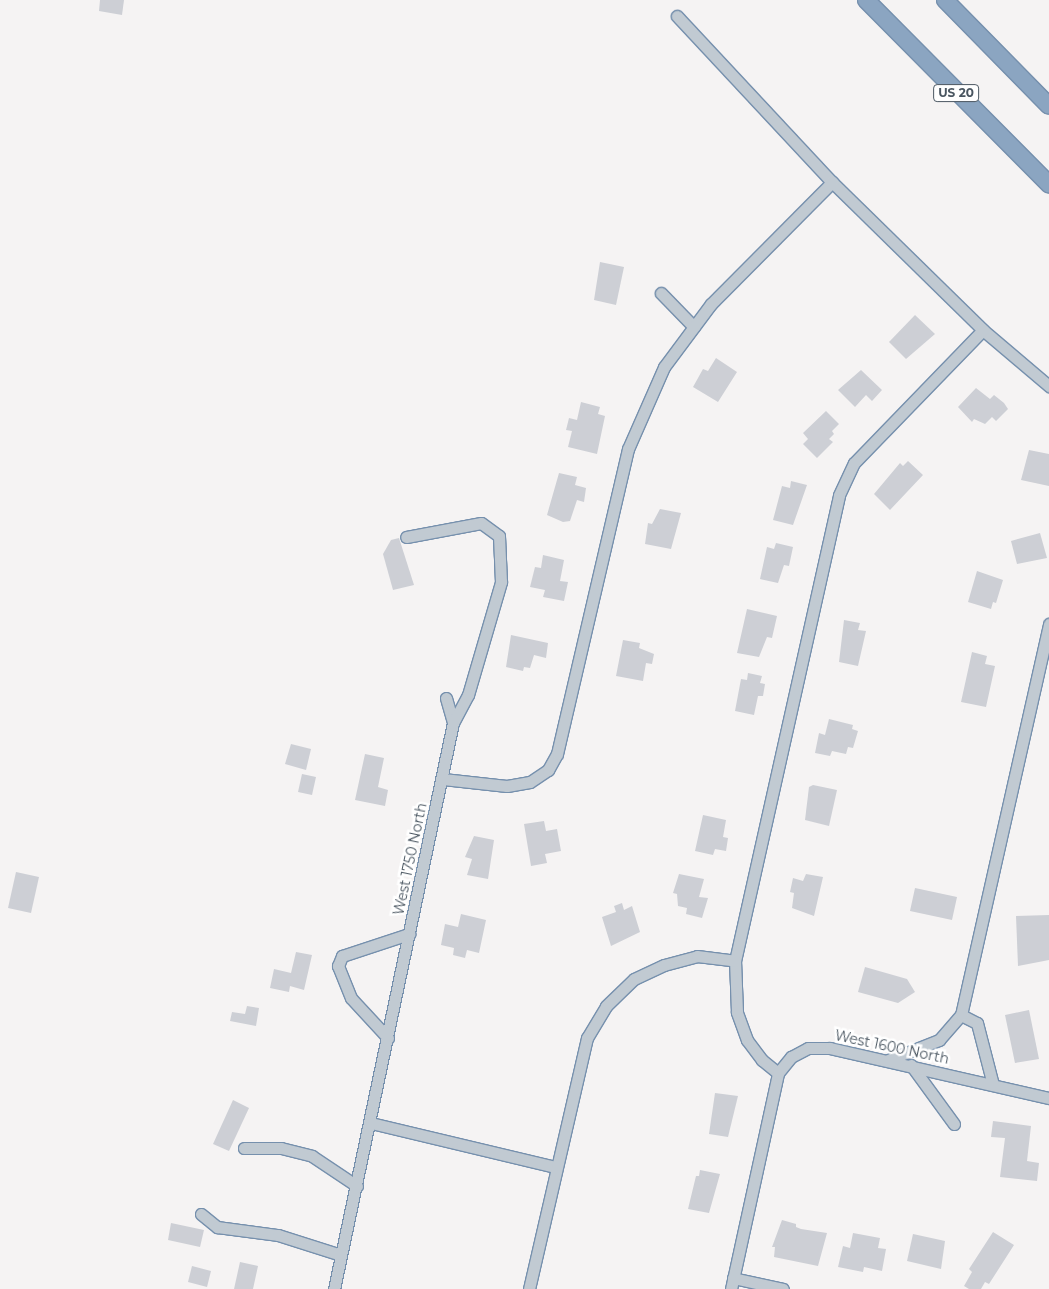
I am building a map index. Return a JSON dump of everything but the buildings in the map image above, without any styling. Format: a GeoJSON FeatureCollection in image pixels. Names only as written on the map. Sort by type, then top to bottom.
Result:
{"type":"FeatureCollection","features":[{"type":"Feature","properties":{"kind":"highway","name":"US 20"},"geometry":{"type":"LineString","coordinates":[[866,0],[1049,184]]}},
{"type":"Feature","properties":{"kind":"highway"},"geometry":{"type":"LineString","coordinates":[[945,0],[1049,106]]}},
{"type":"Feature","properties":{"kind":"street"},"geometry":{"type":"LineString","coordinates":[[677,16],[832,182],[983,330],[1049,386]]}},
{"type":"Feature","properties":{"kind":"street"},"geometry":{"type":"LineString","coordinates":[[443,779],[507,786],[530,782],[548,770],[557,754],[628,449],[664,367],[711,304],[832,182]]}},
{"type":"Feature","properties":{"kind":"street"},"geometry":{"type":"LineString","coordinates":[[661,293],[694,327]]}},
{"type":"Feature","properties":{"kind":"street"},"geometry":{"type":"LineString","coordinates":[[783,1289],[732,1283],[778,1073],[762,1060],[747,1040],[737,1012],[735,961],[839,495],[854,463],[983,330]]}},
{"type":"Feature","properties":{"kind":"street","name":"West 1750 North"},"geometry":{"type":"LineString","coordinates":[[334,1289],[371,1123],[453,723],[468,694],[502,582],[499,536],[481,523],[406,537]]}},
{"type":"Feature","properties":{"kind":"street"},"geometry":{"type":"LineString","coordinates":[[888,1060],[939,1040],[961,1015],[1049,624]]}},
{"type":"Feature","properties":{"kind":"street"},"geometry":{"type":"LineString","coordinates":[[446,698],[453,723]]}},
{"type":"Feature","properties":{"kind":"street"},"geometry":{"type":"LineString","coordinates":[[388,1038],[351,998],[338,966],[342,956],[410,934]]}},
{"type":"Feature","properties":{"kind":"street"},"geometry":{"type":"LineString","coordinates":[[529,1289],[587,1038],[606,1006],[634,979],[664,965],[697,956],[735,961]]}},
{"type":"Feature","properties":{"kind":"street"},"geometry":{"type":"LineString","coordinates":[[961,1015],[977,1023],[984,1041],[993,1085]]}},
{"type":"Feature","properties":{"kind":"street","name":"West 1600 North"},"geometry":{"type":"LineString","coordinates":[[778,1073],[791,1057],[808,1048],[830,1048],[1049,1098]]}},
{"type":"Feature","properties":{"kind":"street"},"geometry":{"type":"LineString","coordinates":[[911,1065],[954,1124]]}},
{"type":"Feature","properties":{"kind":"street"},"geometry":{"type":"LineString","coordinates":[[371,1123],[556,1167]]}},
{"type":"Feature","properties":{"kind":"street"},"geometry":{"type":"LineString","coordinates":[[244,1148],[281,1148],[312,1156],[357,1186]]}},
{"type":"Feature","properties":{"kind":"street"},"geometry":{"type":"LineString","coordinates":[[201,1214],[216,1227],[278,1235],[341,1255]]}}]}
